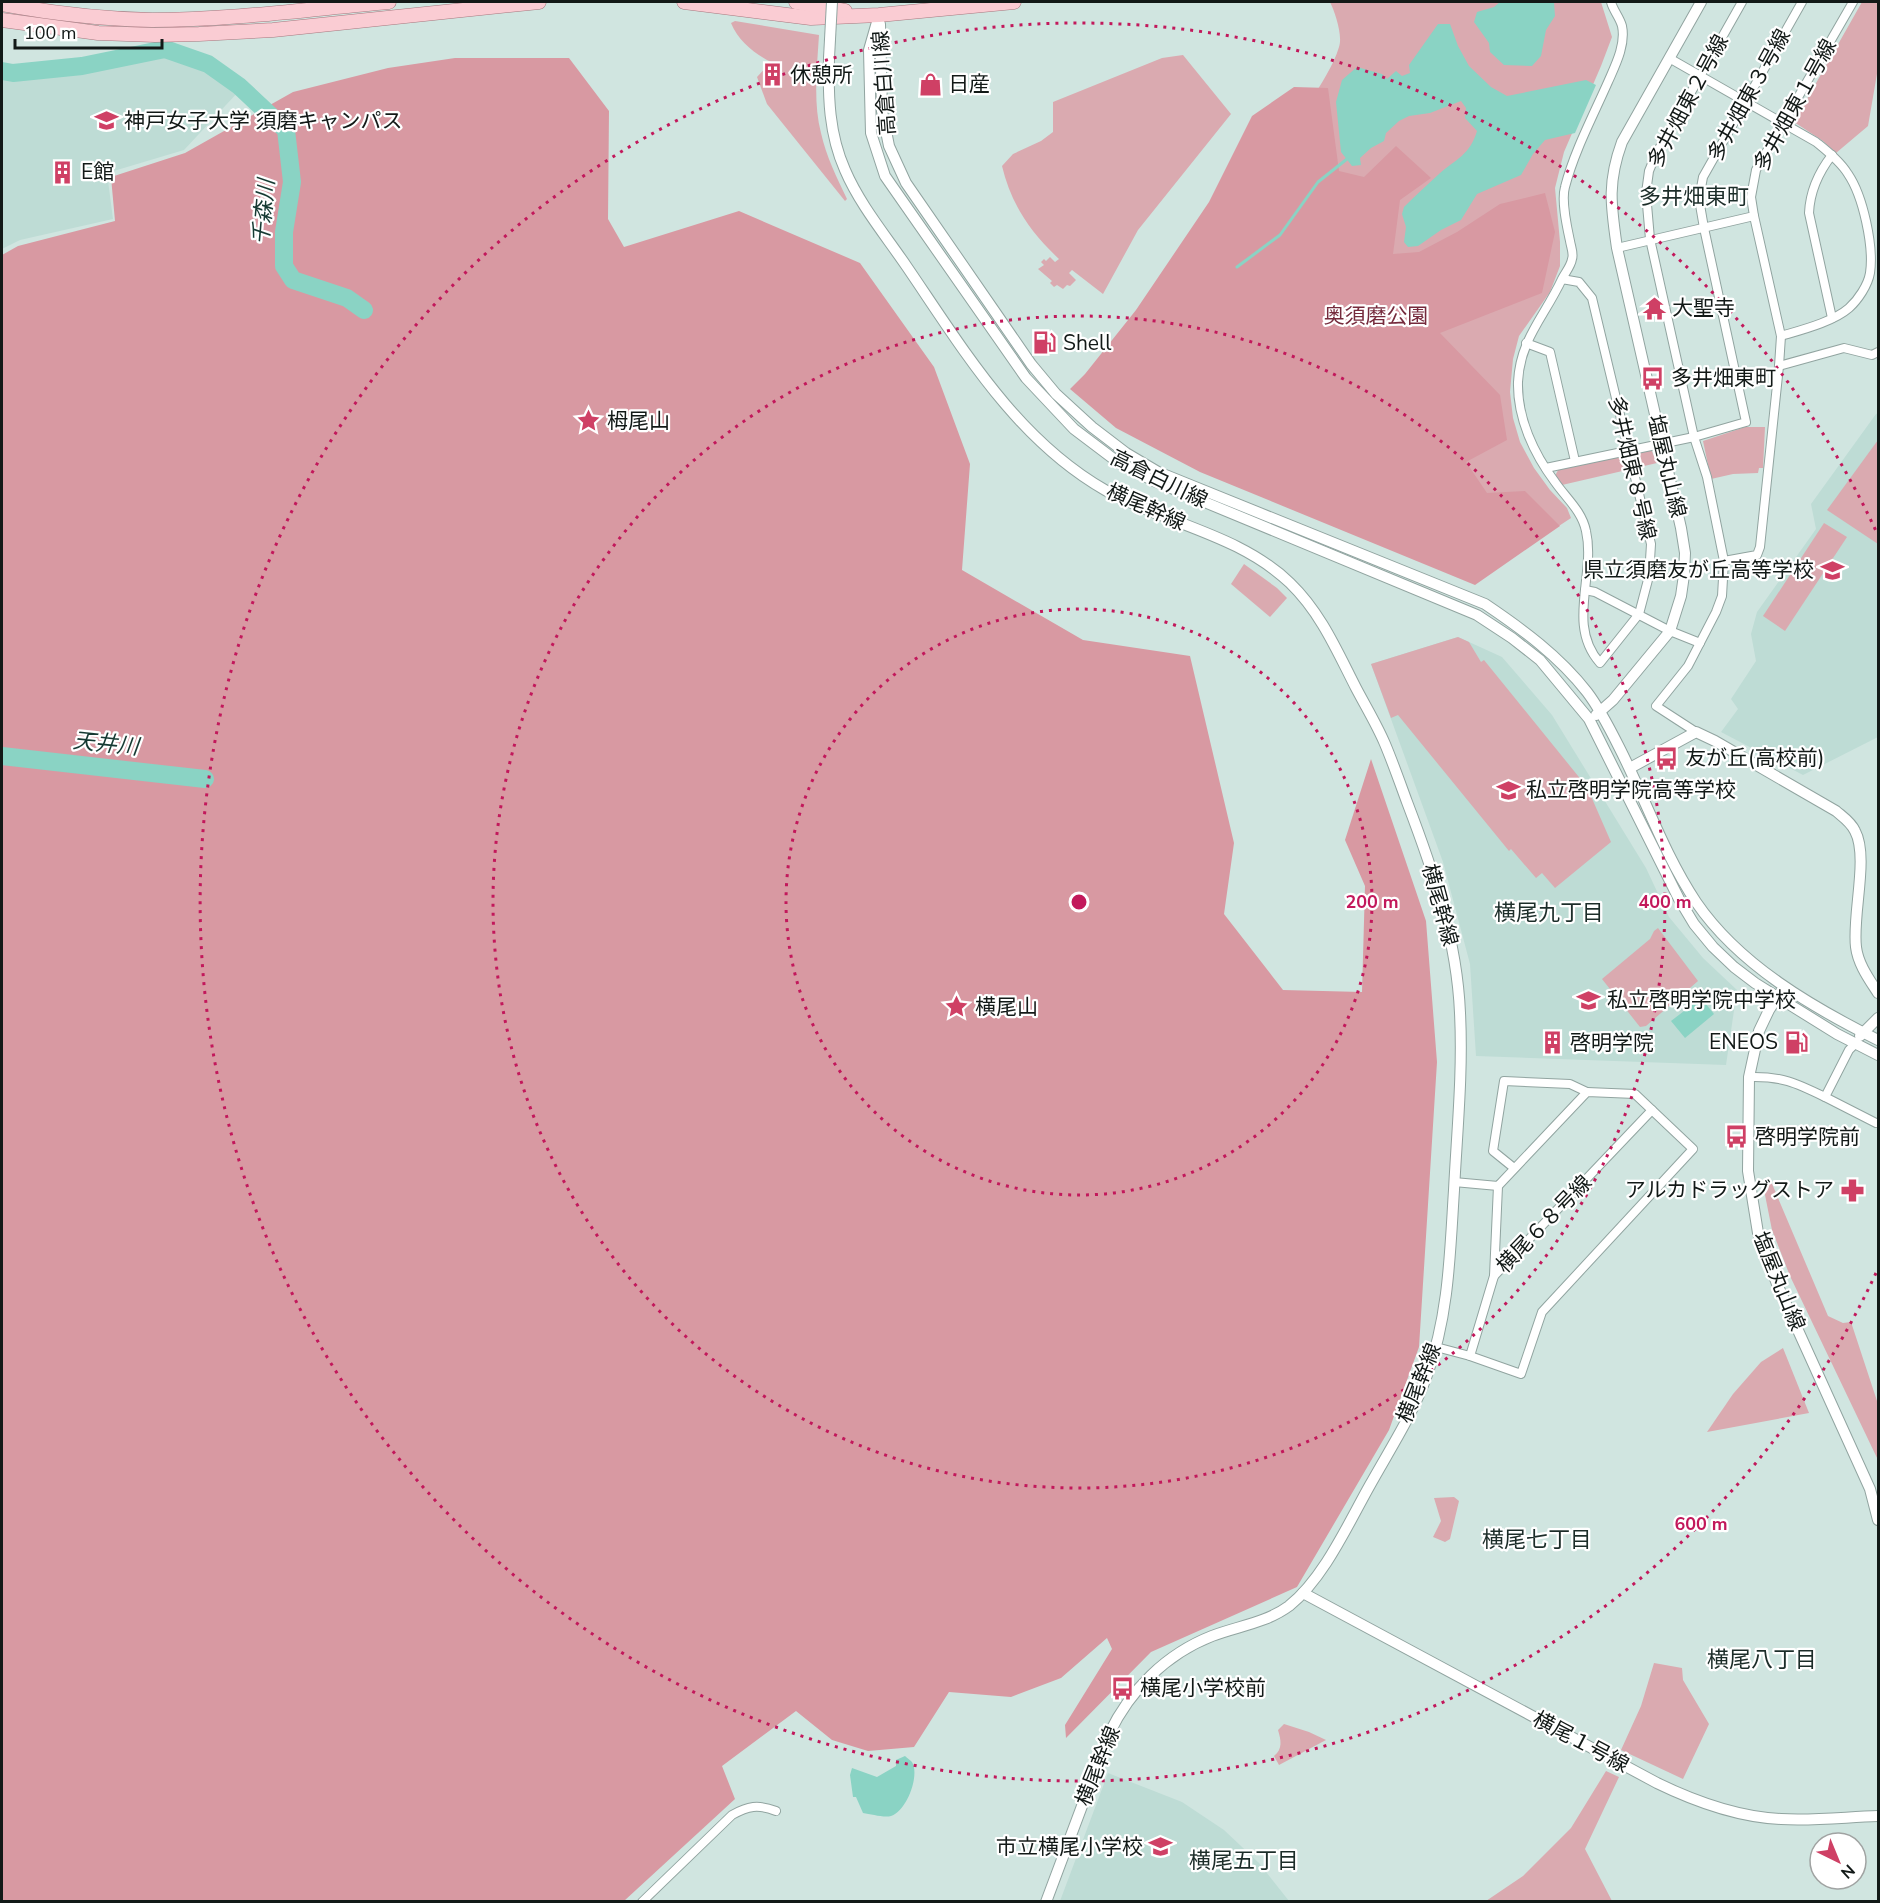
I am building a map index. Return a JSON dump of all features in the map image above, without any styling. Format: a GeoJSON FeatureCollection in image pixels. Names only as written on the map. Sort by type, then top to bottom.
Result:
{"type":"FeatureCollection","features":[{"type":"Feature","properties":{"kind":"main road"},"geometry":{"type":"LineString","coordinates":[[2,4],[93,16],[151,20],[218,17],[389,2]]}},
{"type":"Feature","properties":{"kind":"main road"},"geometry":{"type":"LineString","coordinates":[[2,20],[98,33],[199,34],[273,30],[539,2]]}},
{"type":"Feature","properties":{"kind":"main road"},"geometry":{"type":"LineString","coordinates":[[684,2],[811,18],[879,15],[1014,2]]}},
{"type":"Feature","properties":{"kind":"main road"},"geometry":{"type":"LineString","coordinates":[[796,2],[879,15]]}},
{"type":"Feature","properties":{"kind":"street","name":"横尾幹線"},"geometry":{"type":"LineString","coordinates":[[832,2],[829,99],[833,136],[845,170],[858,196],[992,389],[1045,446],[1084,477],[1107,491],[1230,543],[1262,560],[1303,597],[1333,640],[1384,742],[1430,863],[1455,960],[1460,1010],[1461,1056],[1447,1291],[1436,1347],[1409,1416],[1329,1557],[1303,1593],[1273,1616],[1214,1635],[1188,1647],[1165,1663],[1133,1695],[1109,1734],[1046,1902]]}},
{"type":"Feature","properties":{"kind":"street"},"geometry":{"type":"LineString","coordinates":[[1611,2],[1622,27],[1621,49],[1617,64],[1564,190],[1573,258],[1554,298],[1538,320],[1526,343],[1518,381],[1522,415],[1527,434],[1546,468],[1554,482],[1578,511],[1586,529],[1588,545],[1585,590],[1595,592],[1700,644]]}},
{"type":"Feature","properties":{"kind":"street","name":"塩屋丸山線"},"geometry":{"type":"LineString","coordinates":[[1589,719],[1600,712],[1624,688],[1670,630],[1681,596],[1685,553],[1681,528],[1617,248],[1610,194],[1616,162],[1626,133],[1701,2]]}},
{"type":"Feature","properties":{"kind":"street","name":"多井畑東２号線"},"geometry":{"type":"LineString","coordinates":[[1696,732],[1656,706],[1688,666],[1700,644],[1722,596],[1724,561],[1707,477],[1694,437],[1650,239],[1646,193],[1648,171],[1656,153],[1742,2]]}},
{"type":"Feature","properties":{"kind":"street","name":"多井畑東３号線"},"geometry":{"type":"LineString","coordinates":[[1546,468],[1694,437],[1746,422],[1699,199],[1703,177],[1802,2]]}},
{"type":"Feature","properties":{"kind":"street","name":"多井畑東１号線"},"geometry":{"type":"LineString","coordinates":[[1724,561],[1757,555],[1760,547],[1779,366],[1781,336],[1751,196],[1756,170],[1853,2]]}},
{"type":"Feature","properties":{"kind":"street","name":"高倉白川線"},"geometry":{"type":"LineString","coordinates":[[879,15],[882,111],[889,146],[906,183],[1031,364],[1056,394],[1092,427],[1126,453],[1158,472],[1485,604],[1518,626],[1549,651],[1588,693],[1600,712]]}},
{"type":"Feature","properties":{"kind":"street","name":"高倉白川線"},"geometry":{"type":"LineString","coordinates":[[879,15],[869,50],[871,133],[885,176],[1026,378],[1074,429],[1119,463],[1154,481],[1477,615],[1540,660],[1589,719]]}},
{"type":"Feature","properties":{"kind":"street"},"geometry":{"type":"LineString","coordinates":[[1669,58],[1816,142],[1832,155],[1848,174],[1858,194],[1869,241],[1870,274],[1861,294],[1851,308],[1832,318],[1781,336]]}},
{"type":"Feature","properties":{"kind":"street"},"geometry":{"type":"LineString","coordinates":[[1832,155],[1813,185],[1809,213],[1832,318]]}},
{"type":"Feature","properties":{"kind":"street"},"geometry":{"type":"LineString","coordinates":[[1617,248],[1754,216]]}},
{"type":"Feature","properties":{"kind":"street","name":"多井畑東８号線"},"geometry":{"type":"LineString","coordinates":[[1562,279],[1579,282],[1592,298],[1651,544],[1649,576],[1639,614],[1600,663],[1593,655],[1584,632],[1585,590]]}},
{"type":"Feature","properties":{"kind":"street"},"geometry":{"type":"LineString","coordinates":[[1526,343],[1550,352],[1575,461]]}},
{"type":"Feature","properties":{"kind":"street"},"geometry":{"type":"LineString","coordinates":[[1779,366],[1844,348],[1872,355],[1878,352]]}},
{"type":"Feature","properties":{"kind":"street"},"geometry":{"type":"LineString","coordinates":[[1600,712],[1696,902],[1713,924],[1745,956],[1785,986],[1844,1023],[1878,1040]]}},
{"type":"Feature","properties":{"kind":"street"},"geometry":{"type":"LineString","coordinates":[[1589,719],[1672,886],[1694,924],[1713,947],[1755,983],[1855,1044],[1878,1055]]}},
{"type":"Feature","properties":{"kind":"street"},"geometry":{"type":"LineString","coordinates":[[1630,768],[1696,732],[1836,811],[1851,826],[1858,840],[1861,854],[1855,933],[1856,949],[1863,969],[1878,993]]}},
{"type":"Feature","properties":{"kind":"street","name":"塩屋丸山線"},"geometry":{"type":"LineString","coordinates":[[1785,986],[1769,1010],[1759,1031],[1749,1077],[1748,1171],[1758,1233],[1777,1284],[1870,1489],[1878,1520]]}},
{"type":"Feature","properties":{"kind":"street"},"geometry":{"type":"LineString","coordinates":[[1825,1097],[1849,1050],[1862,1032],[1878,1018]]}},
{"type":"Feature","properties":{"kind":"street"},"geometry":{"type":"LineString","coordinates":[[1749,1077],[1766,1076],[1786,1079],[1876,1123]]}},
{"type":"Feature","properties":{"kind":"street"},"geometry":{"type":"LineString","coordinates":[[1436,1347],[1521,1374],[1542,1312],[1693,1149],[1635,1095],[1587,1092],[1570,1084],[1504,1081],[1493,1151],[1514,1168]]}},
{"type":"Feature","properties":{"kind":"street"},"geometry":{"type":"LineString","coordinates":[[1494,1276],[1498,1186],[1587,1092]]}},
{"type":"Feature","properties":{"kind":"street","name":"横尾６８号線"},"geometry":{"type":"LineString","coordinates":[[1470,1356],[1494,1276],[1652,1110]]}},
{"type":"Feature","properties":{"kind":"street"},"geometry":{"type":"LineString","coordinates":[[1454,1182],[1498,1186]]}},
{"type":"Feature","properties":{"kind":"street","name":"横尾１号線"},"geometry":{"type":"LineString","coordinates":[[1303,1593],[1657,1784],[1694,1800],[1739,1813],[1780,1819],[1878,1816]]}},
{"type":"Feature","properties":{"kind":"street"},"geometry":{"type":"LineString","coordinates":[[642,1902],[732,1815],[746,1808],[765,1807],[776,1811]]}},
{"type":"Feature","properties":{"kind":"shaded area"},"geometry":{"type":"Polygon","coordinates":[[[1500,2],[1554,2],[1555,16],[1546,30],[1541,56],[1532,66],[1504,65],[1490,52],[1489,43],[1474,22],[1477,12],[1494,7],[1500,2]]]}},
{"type":"Feature","properties":{"kind":"shaded area"},"geometry":{"type":"Polygon","coordinates":[[[1438,24],[1450,24],[1469,66],[1491,87],[1507,96],[1586,80],[1596,85],[1575,133],[1545,140],[1533,154],[1521,175],[1477,194],[1461,220],[1418,246],[1408,247],[1404,242],[1406,227],[1402,214],[1404,207],[1462,156],[1474,139],[1477,131],[1465,118],[1466,108],[1461,101],[1430,113],[1409,116],[1399,121],[1386,133],[1384,141],[1371,148],[1360,158],[1361,165],[1352,166],[1341,152],[1336,102],[1342,80],[1357,67],[1382,74],[1387,79],[1396,71],[1402,76],[1410,73],[1409,65],[1438,24]]]}},
{"type":"Feature","properties":{"kind":"shaded area","name":"神戸女子大学 須磨キャンパス"},"geometry":{"type":"Polygon","coordinates":[[[164,51],[202,65],[239,91],[184,150],[107,173],[113,219],[20,240],[2,249],[2,77],[13,79],[83,70],[164,51]]]}},
{"type":"Feature","properties":{"kind":"shaded area","name":"県立須磨友が丘高等学校"},"geometry":{"type":"Polygon","coordinates":[[[1878,413],[1878,737],[1803,775],[1721,732],[1738,709],[1731,699],[1756,661],[1751,634],[1757,612],[1816,529],[1811,504],[1878,413]]]}},
{"type":"Feature","properties":{"kind":"shaded area","name":"私立啓明学院高等学校"},"geometry":{"type":"Polygon","coordinates":[[[1458,637],[1502,657],[1552,715],[1646,868],[1669,917],[1703,958],[1737,990],[1726,1065],[1476,1056],[1470,964],[1443,862],[1371,664],[1458,637]]]}},
{"type":"Feature","properties":{"kind":"shaded area"},"geometry":{"type":"Polygon","coordinates":[[[1701,998],[1714,1014],[1685,1038],[1671,1021],[1701,998]]]}},
{"type":"Feature","properties":{"kind":"shaded area"},"geometry":{"type":"Polygon","coordinates":[[[905,1756],[912,1762],[914,1775],[907,1800],[902,1807],[891,1816],[863,1813],[856,1797],[853,1797],[850,1775],[852,1768],[877,1777],[896,1766],[896,1760],[905,1756]]]}},
{"type":"Feature","properties":{"kind":"shaded area","name":"市立横尾小学校"},"geometry":{"type":"Polygon","coordinates":[[[1108,1773],[1182,1802],[1224,1830],[1259,1863],[1289,1901],[1060,1901],[1108,1773]]]}},
{"type":"Feature","properties":{"kind":"green space","name":"奥須磨公園"},"geometry":{"type":"Polygon","coordinates":[[[1330,2],[1601,2],[1612,37],[1564,152],[1555,188],[1560,266],[1550,292],[1519,336],[1513,359],[1510,392],[1513,418],[1520,442],[1534,468],[1567,508],[1571,518],[1503,563],[1183,292],[1311,101],[1330,68],[1337,54],[1340,37],[1330,2]]]}},
{"type":"Feature","properties":{"kind":"green space"},"geometry":{"type":"Polygon","coordinates":[[[1862,2],[1878,2],[1878,68],[1868,126],[1836,153],[1823,141],[1794,122],[1862,2]]]}},
{"type":"Feature","properties":{"kind":"green space"},"geometry":{"type":"Polygon","coordinates":[[[735,21],[819,35],[817,109],[823,142],[847,199],[845,201],[767,104],[757,77],[771,62],[753,51],[743,41],[731,23],[735,21]]]}},
{"type":"Feature","properties":{"kind":"green space"},"geometry":{"type":"Polygon","coordinates":[[[1183,55],[1231,114],[1138,230],[1103,294],[1072,270],[1069,273],[1076,280],[1070,286],[1067,285],[1063,289],[1057,285],[1054,287],[1050,283],[1052,281],[1038,269],[1044,265],[1041,262],[1044,259],[1046,261],[1050,257],[1055,262],[1059,259],[1023,217],[1011,193],[1002,166],[1013,154],[1041,141],[1053,132],[1053,102],[1162,58],[1183,55]]]}},
{"type":"Feature","properties":{"kind":"green space"},"geometry":{"type":"Polygon","coordinates":[[[455,58],[569,58],[609,111],[608,219],[624,247],[739,211],[860,263],[934,367],[970,464],[962,570],[1083,640],[1190,656],[1234,843],[1224,914],[1283,990],[1362,992],[1365,886],[1345,840],[1371,759],[1426,921],[1437,1062],[1419,1347],[1389,1430],[1297,1587],[1151,1652],[1066,1738],[1065,1725],[1112,1649],[1107,1638],[1061,1678],[1011,1697],[949,1692],[914,1747],[868,1751],[832,1740],[796,1711],[722,1766],[735,1799],[624,1901],[2,1901],[2,255],[18,246],[115,221],[111,177],[185,153],[293,92],[388,68],[455,58]]]}},
{"type":"Feature","properties":{"kind":"green space"},"geometry":{"type":"Polygon","coordinates":[[[1294,87],[1328,88],[1339,171],[1364,177],[1396,146],[1431,178],[1400,200],[1393,254],[1419,252],[1457,232],[1500,204],[1545,193],[1555,232],[1542,293],[1440,333],[1500,395],[1507,440],[1466,462],[1487,493],[1525,491],[1560,526],[1475,585],[1200,472],[1116,428],[1070,389],[1085,374],[1136,310],[1209,202],[1252,116],[1294,87]]]}},
{"type":"Feature","properties":{"kind":"green space"},"geometry":{"type":"Polygon","coordinates":[[[1745,427],[1765,427],[1763,468],[1759,468],[1758,473],[1733,474],[1711,479],[1703,441],[1745,427]]]}},
{"type":"Feature","properties":{"kind":"green space"},"geometry":{"type":"Polygon","coordinates":[[[1878,440],[1878,544],[1827,510],[1878,440]]]}},
{"type":"Feature","properties":{"kind":"green space"},"geometry":{"type":"Polygon","coordinates":[[[1651,449],[1657,463],[1562,485],[1555,476],[1558,470],[1651,449]]]}},
{"type":"Feature","properties":{"kind":"green space"},"geometry":{"type":"Polygon","coordinates":[[[1824,523],[1847,537],[1785,631],[1763,616],[1824,523]]]}},
{"type":"Feature","properties":{"kind":"green space"},"geometry":{"type":"Polygon","coordinates":[[[1244,564],[1287,598],[1270,617],[1231,584],[1244,564]]]}},
{"type":"Feature","properties":{"kind":"green space"},"geometry":{"type":"Polygon","coordinates":[[[1458,637],[1469,642],[1481,662],[1484,660],[1587,787],[1611,842],[1555,888],[1542,873],[1536,878],[1511,849],[1509,851],[1398,715],[1391,718],[1371,664],[1458,637]]]}},
{"type":"Feature","properties":{"kind":"green space"},"geometry":{"type":"Polygon","coordinates":[[[1658,928],[1698,981],[1646,1026],[1640,1027],[1602,979],[1650,939],[1658,928]]]}},
{"type":"Feature","properties":{"kind":"green space"},"geometry":{"type":"Polygon","coordinates":[[[1770,1179],[1828,1316],[1843,1323],[1851,1322],[1878,1404],[1878,1460],[1790,1276],[1772,1230],[1763,1185],[1770,1179]]]}},
{"type":"Feature","properties":{"kind":"green space"},"geometry":{"type":"Polygon","coordinates":[[[1783,1348],[1809,1413],[1707,1432],[1733,1394],[1761,1362],[1783,1348]]]}},
{"type":"Feature","properties":{"kind":"green space"},"geometry":{"type":"Polygon","coordinates":[[[1454,1497],[1459,1501],[1450,1539],[1445,1542],[1433,1537],[1441,1521],[1434,1498],[1454,1497]]]}},
{"type":"Feature","properties":{"kind":"green space"},"geometry":{"type":"Polygon","coordinates":[[[1654,1663],[1682,1668],[1683,1680],[1709,1724],[1683,1779],[1621,1750],[1641,1706],[1654,1663]]]}},
{"type":"Feature","properties":{"kind":"green space"},"geometry":{"type":"Polygon","coordinates":[[[1284,1724],[1326,1740],[1279,1765],[1274,1756],[1280,1747],[1278,1730],[1284,1724]]]}},
{"type":"Feature","properties":{"kind":"green space"},"geometry":{"type":"Polygon","coordinates":[[[1606,1771],[1619,1777],[1585,1849],[1612,1901],[1486,1901],[1523,1876],[1571,1828],[1606,1771]]]}},
{"type":"Feature","properties":{"kind":"waterway","name":"千森川"},"geometry":{"type":"LineString","coordinates":[[2,71],[13,73],[82,66],[165,49],[208,64],[239,86],[286,130],[292,182],[284,232],[284,266],[293,280],[347,298],[364,310]]}},
{"type":"Feature","properties":{"kind":"waterway"},"geometry":{"type":"LineString","coordinates":[[1237,267],[1280,235],[1318,182],[1347,159]]}},
{"type":"Feature","properties":{"kind":"waterway","name":"天井川"},"geometry":{"type":"LineString","coordinates":[[2,756],[205,779]]}},
{"type":"Feature","properties":{"kind":"place","name":"休憩所"},"geometry":{"type":"Point","coordinates":[772,75]}},
{"type":"Feature","properties":{"kind":"place","name":"日産"},"geometry":{"type":"Point","coordinates":[930,84]}},
{"type":"Feature","properties":{"kind":"place","name":"神戸女子大学 須磨キャンパス"},"geometry":{"type":"Point","coordinates":[106,121]}},
{"type":"Feature","properties":{"kind":"place","name":"E館"},"geometry":{"type":"Point","coordinates":[63,172]}},
{"type":"Feature","properties":{"kind":"place","name":"大聖寺"},"geometry":{"type":"Point","coordinates":[1654,308]}},
{"type":"Feature","properties":{"kind":"place","name":"Shell"},"geometry":{"type":"Point","coordinates":[1045,343]}},
{"type":"Feature","properties":{"kind":"place","name":"多井畑東町"},"geometry":{"type":"Point","coordinates":[1653,378]}},
{"type":"Feature","properties":{"kind":"place","name":"栂尾山"},"geometry":{"type":"Point","coordinates":[589,421]}},
{"type":"Feature","properties":{"kind":"place","name":"県立須磨友が丘高等学校"},"geometry":{"type":"Point","coordinates":[1832,570]}},
{"type":"Feature","properties":{"kind":"place","name":"友が丘(高校前)"},"geometry":{"type":"Point","coordinates":[1667,758]}},
{"type":"Feature","properties":{"kind":"place","name":"私立啓明学院高等学校"},"geometry":{"type":"Point","coordinates":[1508,790]}},
{"type":"Feature","properties":{"kind":"place","name":"私立啓明学院中学校"},"geometry":{"type":"Point","coordinates":[1589,1000]}},
{"type":"Feature","properties":{"kind":"place","name":"横尾山"},"geometry":{"type":"Point","coordinates":[957,1007]}},
{"type":"Feature","properties":{"kind":"place","name":"ENEOS"},"geometry":{"type":"Point","coordinates":[1796,1042]}},
{"type":"Feature","properties":{"kind":"place","name":"啓明学院"},"geometry":{"type":"Point","coordinates":[1552,1043]}},
{"type":"Feature","properties":{"kind":"place","name":"啓明学院前"},"geometry":{"type":"Point","coordinates":[1737,1137]}},
{"type":"Feature","properties":{"kind":"place","name":"アルカドラッグストア"},"geometry":{"type":"Point","coordinates":[1852,1190]}},
{"type":"Feature","properties":{"kind":"place","name":"横尾小学校前"},"geometry":{"type":"Point","coordinates":[1122,1688]}},
{"type":"Feature","properties":{"kind":"place","name":"市立横尾小学校"},"geometry":{"type":"Point","coordinates":[1161,1847]}},
{"type":"Feature","properties":{"kind":"district","name":"多井畑東町"},"geometry":{"type":"Point","coordinates":[1694,196]}},
{"type":"Feature","properties":{"kind":"district","name":"横尾九丁目"},"geometry":{"type":"Point","coordinates":[1549,912]}},
{"type":"Feature","properties":{"kind":"district","name":"横尾七丁目"},"geometry":{"type":"Point","coordinates":[1537,1539]}},
{"type":"Feature","properties":{"kind":"district","name":"横尾八丁目"},"geometry":{"type":"Point","coordinates":[1762,1659]}},
{"type":"Feature","properties":{"kind":"district","name":"横尾五丁目"},"geometry":{"type":"Point","coordinates":[1244,1860]}}]}
